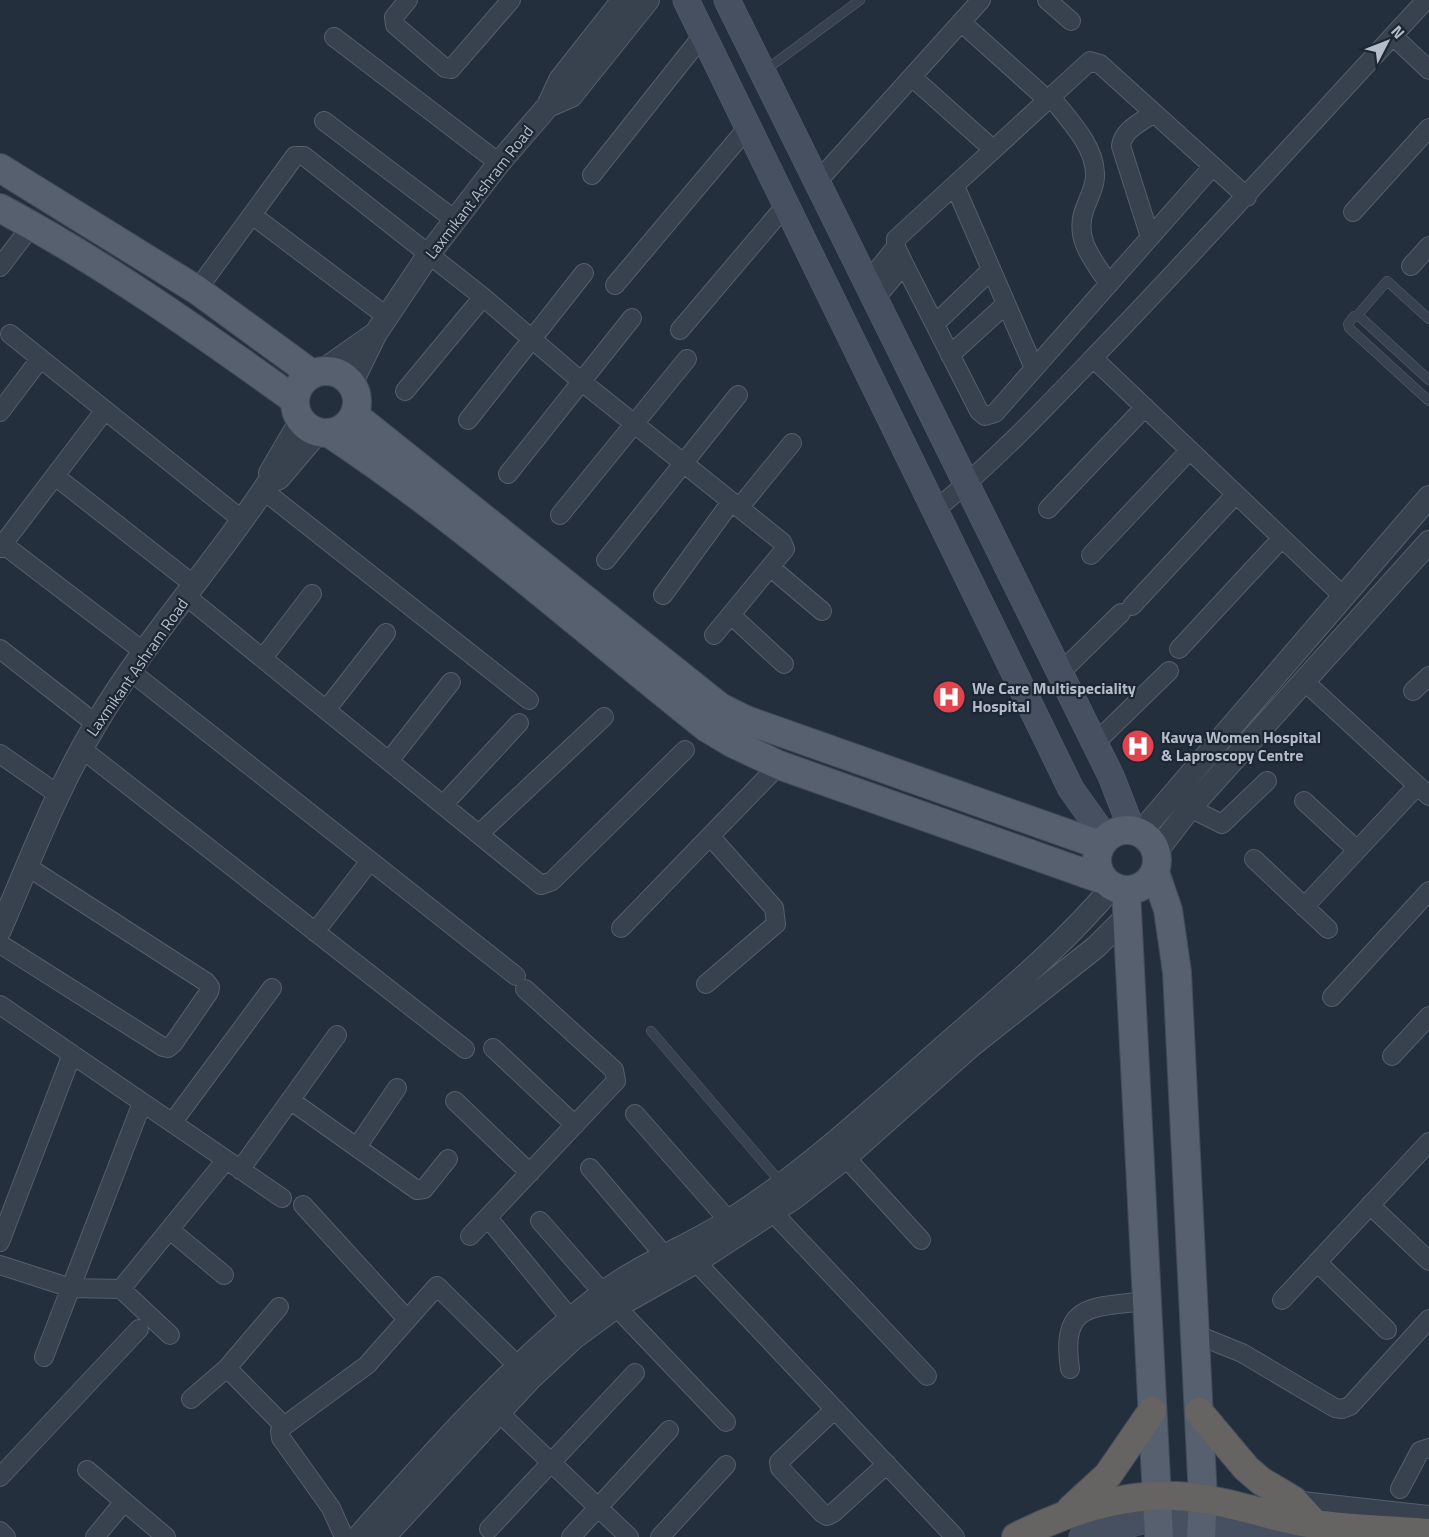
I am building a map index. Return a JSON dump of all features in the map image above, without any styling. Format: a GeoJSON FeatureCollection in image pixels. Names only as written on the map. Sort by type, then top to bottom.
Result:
{"type":"FeatureCollection","features":[{"type":"Feature","properties":{"kind":"highway"},"geometry":{"type":"LineString","coordinates":[[1072,1527],[1152,1411]]}},
{"type":"Feature","properties":{"kind":"highway"},"geometry":{"type":"LineString","coordinates":[[1199,1412],[1246,1468],[1261,1481],[1293,1500],[1304,1530]]}},
{"type":"Feature","properties":{"kind":"highway"},"geometry":{"type":"LineString","coordinates":[[1016,1537],[1072,1527],[1095,1505],[1202,1525],[1429,1533]]}},
{"type":"Feature","properties":{"kind":"main road"},"geometry":{"type":"LineString","coordinates":[[686,0],[1071,789],[1132,845],[1168,910],[1177,972],[1199,1412],[1202,1525]]}},
{"type":"Feature","properties":{"kind":"main road"},"geometry":{"type":"LineString","coordinates":[[0,208],[32,225],[210,339],[311,421],[374,463],[514,571],[707,728],[732,743],[779,765],[1117,893],[1143,886],[1132,845],[1095,742],[727,0]]}},
{"type":"Feature","properties":{"kind":"main road"},"geometry":{"type":"LineString","coordinates":[[0,168],[197,290],[317,372]]}},
{"type":"Feature","properties":{"kind":"main road"},"geometry":{"type":"LineString","coordinates":[[317,372],[333,372],[351,384],[356,393],[354,414],[348,424],[311,421],[303,380],[317,372]]}},
{"type":"Feature","properties":{"kind":"main road"},"geometry":{"type":"LineString","coordinates":[[354,414],[720,707],[740,718],[1132,845]]}},
{"type":"Feature","properties":{"kind":"main road"},"geometry":{"type":"LineString","coordinates":[[1132,845],[1096,863],[1117,893],[1145,1301],[1157,1517]]}},
{"type":"Feature","properties":{"kind":"street"},"geometry":{"type":"LineString","coordinates":[[408,0],[394,17],[395,25],[446,68],[451,69],[511,0]]}},
{"type":"Feature","properties":{"kind":"street","name":"Laxmikant Ashram Road"},"geometry":{"type":"LineString","coordinates":[[317,372],[381,325],[429,254],[499,164],[548,106],[560,80],[623,0]]}},
{"type":"Feature","properties":{"kind":"street"},"geometry":{"type":"LineString","coordinates":[[548,106],[571,96],[648,0]]}},
{"type":"Feature","properties":{"kind":"street"},"geometry":{"type":"LineString","coordinates":[[817,182],[981,0]]}},
{"type":"Feature","properties":{"kind":"street"},"geometry":{"type":"LineString","coordinates":[[1047,0],[1071,21]]}},
{"type":"Feature","properties":{"kind":"street"},"geometry":{"type":"LineString","coordinates":[[935,510],[967,484],[1093,358],[1247,197],[1426,0]]}},
{"type":"Feature","properties":{"kind":"street"},"geometry":{"type":"LineString","coordinates":[[962,22],[1045,95],[1090,152],[1095,181],[1083,213],[1080,236],[1109,284]]}},
{"type":"Feature","properties":{"kind":"street"},"geometry":{"type":"LineString","coordinates":[[592,175],[703,35]]}},
{"type":"Feature","properties":{"kind":"street"},"geometry":{"type":"LineString","coordinates":[[1393,36],[1429,70]]}},
{"type":"Feature","properties":{"kind":"street"},"geometry":{"type":"LineString","coordinates":[[334,37],[499,164]]}},
{"type":"Feature","properties":{"kind":"street"},"geometry":{"type":"LineString","coordinates":[[871,291],[897,247],[899,234],[955,186],[1045,95],[1090,61],[1095,61],[1247,197]]}},
{"type":"Feature","properties":{"kind":"street"},"geometry":{"type":"LineString","coordinates":[[912,77],[987,144]]}},
{"type":"Feature","properties":{"kind":"street"},"geometry":{"type":"LineString","coordinates":[[1150,237],[1121,146],[1122,137],[1155,113]]}},
{"type":"Feature","properties":{"kind":"street"},"geometry":{"type":"LineString","coordinates":[[324,121],[455,220]]}},
{"type":"Feature","properties":{"kind":"street"},"geometry":{"type":"LineString","coordinates":[[615,285],[748,128]]}},
{"type":"Feature","properties":{"kind":"street"},"geometry":{"type":"LineString","coordinates":[[1353,212],[1429,128]]}},
{"type":"Feature","properties":{"kind":"street"},"geometry":{"type":"LineString","coordinates":[[197,290],[295,156],[300,154],[483,297],[582,382],[785,546],[714,634]]}},
{"type":"Feature","properties":{"kind":"street"},"geometry":{"type":"LineString","coordinates":[[897,247],[979,411],[985,416],[995,413],[1213,166]]}},
{"type":"Feature","properties":{"kind":"street"},"geometry":{"type":"LineString","coordinates":[[955,186],[1034,368]]}},
{"type":"Feature","properties":{"kind":"street"},"geometry":{"type":"LineString","coordinates":[[680,330],[786,205]]}},
{"type":"Feature","properties":{"kind":"street"},"geometry":{"type":"LineString","coordinates":[[252,215],[381,325],[351,384]]}},
{"type":"Feature","properties":{"kind":"street"},"geometry":{"type":"LineString","coordinates":[[0,267],[32,225]]}},
{"type":"Feature","properties":{"kind":"street"},"geometry":{"type":"LineString","coordinates":[[1411,266],[1429,246]]}},
{"type":"Feature","properties":{"kind":"street"},"geometry":{"type":"LineString","coordinates":[[871,291],[904,264]]}},
{"type":"Feature","properties":{"kind":"street"},"geometry":{"type":"LineString","coordinates":[[934,324],[991,270]]}},
{"type":"Feature","properties":{"kind":"street"},"geometry":{"type":"LineString","coordinates":[[468,420],[531,337],[584,273]]}},
{"type":"Feature","properties":{"kind":"street"},"geometry":{"type":"LineString","coordinates":[[405,391],[483,297]]}},
{"type":"Feature","properties":{"kind":"street"},"geometry":{"type":"LineString","coordinates":[[951,355],[1006,304]]}},
{"type":"Feature","properties":{"kind":"street"},"geometry":{"type":"LineString","coordinates":[[508,474],[632,318]]}},
{"type":"Feature","properties":{"kind":"street"},"geometry":{"type":"LineString","coordinates":[[10,334],[241,519]]}},
{"type":"Feature","properties":{"kind":"street"},"geometry":{"type":"LineString","coordinates":[[1093,358],[1343,596]]}},
{"type":"Feature","properties":{"kind":"street"},"geometry":{"type":"LineString","coordinates":[[0,412],[40,359]]}},
{"type":"Feature","properties":{"kind":"street"},"geometry":{"type":"LineString","coordinates":[[560,515],[687,359]]}},
{"type":"Feature","properties":{"kind":"street"},"geometry":{"type":"LineString","coordinates":[[606,560],[738,395]]}},
{"type":"Feature","properties":{"kind":"street"},"geometry":{"type":"LineString","coordinates":[[1048,509],[1145,407]]}},
{"type":"Feature","properties":{"kind":"street"},"geometry":{"type":"LineString","coordinates":[[105,410],[1,545],[370,861],[520,982],[617,1075],[616,1081],[470,1236]]}},
{"type":"Feature","properties":{"kind":"street","name":"Laxmikant Ashram Road"},"geometry":{"type":"LineString","coordinates":[[0,930],[59,795],[96,723],[137,662],[241,519],[266,487],[279,478],[311,421]]}},
{"type":"Feature","properties":{"kind":"street"},"geometry":{"type":"LineString","coordinates":[[663,594],[735,505],[792,443]]}},
{"type":"Feature","properties":{"kind":"street"},"geometry":{"type":"LineString","coordinates":[[1091,555],[1190,450]]}},
{"type":"Feature","properties":{"kind":"street"},"geometry":{"type":"LineString","coordinates":[[55,476],[190,591],[263,658],[541,885],[547,885],[685,750]]}},
{"type":"Feature","properties":{"kind":"street"},"geometry":{"type":"LineString","coordinates":[[266,487],[529,700]]}},
{"type":"Feature","properties":{"kind":"street"},"geometry":{"type":"LineString","coordinates":[[1060,673],[1126,610],[1236,494]]}},
{"type":"Feature","properties":{"kind":"street"},"geometry":{"type":"LineString","coordinates":[[1132,845],[1429,497]]}},
{"type":"Feature","properties":{"kind":"street"},"geometry":{"type":"LineString","coordinates":[[1179,649],[1282,538]]}},
{"type":"Feature","properties":{"kind":"street"},"geometry":{"type":"LineString","coordinates":[[1132,845],[1190,808],[1429,542]]}},
{"type":"Feature","properties":{"kind":"street"},"geometry":{"type":"LineString","coordinates":[[770,567],[822,611]]}},
{"type":"Feature","properties":{"kind":"street"},"geometry":{"type":"LineString","coordinates":[[263,658],[312,594]]}},
{"type":"Feature","properties":{"kind":"street"},"geometry":{"type":"LineString","coordinates":[[731,615],[784,664]]}},
{"type":"Feature","properties":{"kind":"street"},"geometry":{"type":"LineString","coordinates":[[326,710],[386,633]]}},
{"type":"Feature","properties":{"kind":"street"},"geometry":{"type":"LineString","coordinates":[[0,649],[96,723]]}},
{"type":"Feature","properties":{"kind":"street"},"geometry":{"type":"LineString","coordinates":[[1095,742],[1169,672]]}},
{"type":"Feature","properties":{"kind":"street"},"geometry":{"type":"LineString","coordinates":[[1413,691],[1429,676]]}},
{"type":"Feature","properties":{"kind":"street"},"geometry":{"type":"LineString","coordinates":[[1304,681],[1423,791],[1357,850],[1304,907]]}},
{"type":"Feature","properties":{"kind":"street"},"geometry":{"type":"LineString","coordinates":[[389,761],[451,682]]}},
{"type":"Feature","properties":{"kind":"street"},"geometry":{"type":"LineString","coordinates":[[479,834],[604,717]]}},
{"type":"Feature","properties":{"kind":"street"},"geometry":{"type":"LineString","coordinates":[[443,805],[519,723]]}},
{"type":"Feature","properties":{"kind":"street"},"geometry":{"type":"LineString","coordinates":[[82,749],[465,1049]]}},
{"type":"Feature","properties":{"kind":"street"},"geometry":{"type":"LineString","coordinates":[[0,754],[59,795]]}},
{"type":"Feature","properties":{"kind":"street"},"geometry":{"type":"LineString","coordinates":[[621,928],[779,765]]}},
{"type":"Feature","properties":{"kind":"street"},"geometry":{"type":"LineString","coordinates":[[1190,808],[1222,824],[1267,781]]}},
{"type":"Feature","properties":{"kind":"street"},"geometry":{"type":"LineString","coordinates":[[1304,801],[1357,850]]}},
{"type":"Feature","properties":{"kind":"street"},"geometry":{"type":"LineString","coordinates":[[706,984],[776,924],[777,919],[774,908],[710,836]]}},
{"type":"Feature","properties":{"kind":"street"},"geometry":{"type":"LineString","coordinates":[[1254,859],[1328,929]]}},
{"type":"Feature","properties":{"kind":"street"},"geometry":{"type":"LineString","coordinates":[[315,932],[370,861]]}},
{"type":"Feature","properties":{"kind":"street"},"geometry":{"type":"LineString","coordinates":[[0,944],[163,1047],[168,1048],[173,1044],[209,992],[210,987],[206,982],[28,867]]}},
{"type":"Feature","properties":{"kind":"street"},"geometry":{"type":"LineString","coordinates":[[1332,997],[1429,891]]}},
{"type":"Feature","properties":{"kind":"street"},"geometry":{"type":"LineString","coordinates":[[384,1537],[493,1407],[518,1366],[570,1318],[696,1262],[839,1151],[1096,947],[1117,893]]}},
{"type":"Feature","properties":{"kind":"street"},"geometry":{"type":"LineString","coordinates":[[358,1537],[493,1407],[575,1337],[609,1300],[664,1254],[729,1221],[767,1206],[782,1184],[839,1151],[1117,893]]}},
{"type":"Feature","properties":{"kind":"street"},"geometry":{"type":"LineString","coordinates":[[172,1123],[272,988]]}},
{"type":"Feature","properties":{"kind":"street"},"geometry":{"type":"LineString","coordinates":[[0,1005],[282,1198]]}},
{"type":"Feature","properties":{"kind":"street"},"geometry":{"type":"LineString","coordinates":[[1392,1056],[1429,1016]]}},
{"type":"Feature","properties":{"kind":"street"},"geometry":{"type":"LineString","coordinates":[[121,1289],[170,1230],[233,1165],[290,1100],[337,1035]]}},
{"type":"Feature","properties":{"kind":"street"},"geometry":{"type":"LineString","coordinates":[[493,1048],[575,1125]]}},
{"type":"Feature","properties":{"kind":"street"},"geometry":{"type":"LineString","coordinates":[[0,1242],[72,1054]]}},
{"type":"Feature","properties":{"kind":"street"},"geometry":{"type":"LineString","coordinates":[[357,1147],[397,1088]]}},
{"type":"Feature","properties":{"kind":"street"},"geometry":{"type":"LineString","coordinates":[[290,1100],[421,1191],[448,1159]]}},
{"type":"Feature","properties":{"kind":"street"},"geometry":{"type":"LineString","coordinates":[[455,1101],[530,1173]]}},
{"type":"Feature","properties":{"kind":"street"},"geometry":{"type":"LineString","coordinates":[[44,1357],[142,1103]]}},
{"type":"Feature","properties":{"kind":"street"},"geometry":{"type":"LineString","coordinates":[[635,1114],[729,1221]]}},
{"type":"Feature","properties":{"kind":"street"},"geometry":{"type":"LineString","coordinates":[[1282,1300],[1428,1146]]}},
{"type":"Feature","properties":{"kind":"street"},"geometry":{"type":"LineString","coordinates":[[839,1151],[921,1240]]}},
{"type":"Feature","properties":{"kind":"street"},"geometry":{"type":"LineString","coordinates":[[590,1168],[664,1254]]}},
{"type":"Feature","properties":{"kind":"street"},"geometry":{"type":"LineString","coordinates":[[303,1205],[407,1319]]}},
{"type":"Feature","properties":{"kind":"street"},"geometry":{"type":"LineString","coordinates":[[1371,1205],[1429,1261]]}},
{"type":"Feature","properties":{"kind":"street"},"geometry":{"type":"LineString","coordinates":[[767,1206],[927,1376]]}},
{"type":"Feature","properties":{"kind":"street"},"geometry":{"type":"LineString","coordinates":[[488,1218],[570,1318]]}},
{"type":"Feature","properties":{"kind":"street"},"geometry":{"type":"LineString","coordinates":[[540,1221],[609,1300],[726,1422]]}},
{"type":"Feature","properties":{"kind":"street"},"geometry":{"type":"LineString","coordinates":[[170,1230],[224,1275]]}},
{"type":"Feature","properties":{"kind":"street"},"geometry":{"type":"LineString","coordinates":[[696,1262],[955,1537]]}},
{"type":"Feature","properties":{"kind":"street"},"geometry":{"type":"LineString","coordinates":[[1317,1262],[1387,1330]]}},
{"type":"Feature","properties":{"kind":"street"},"geometry":{"type":"LineString","coordinates":[[0,1265],[70,1288],[121,1289],[170,1335]]}},
{"type":"Feature","properties":{"kind":"street"},"geometry":{"type":"LineString","coordinates":[[344,1537],[331,1508],[281,1438],[280,1431],[284,1426],[361,1371],[437,1286],[518,1366]]}},
{"type":"Feature","properties":{"kind":"street"},"geometry":{"type":"LineString","coordinates":[[1070,1369],[1066,1342],[1074,1322],[1084,1311],[1094,1307],[1145,1301]]}},
{"type":"Feature","properties":{"kind":"street"},"geometry":{"type":"LineString","coordinates":[[191,1399],[227,1368],[279,1307]]}},
{"type":"Feature","properties":{"kind":"street"},"geometry":{"type":"LineString","coordinates":[[1195,1334],[1225,1344],[1335,1408],[1342,1409],[1350,1406],[1429,1319]]}},
{"type":"Feature","properties":{"kind":"street"},"geometry":{"type":"LineString","coordinates":[[0,1477],[139,1329]]}},
{"type":"Feature","properties":{"kind":"street"},"geometry":{"type":"LineString","coordinates":[[227,1368],[284,1426]]}},
{"type":"Feature","properties":{"kind":"street"},"geometry":{"type":"LineString","coordinates":[[489,1529],[635,1373]]}},
{"type":"Feature","properties":{"kind":"street"},"geometry":{"type":"LineString","coordinates":[[493,1407],[629,1537]]}},
{"type":"Feature","properties":{"kind":"street"},"geometry":{"type":"LineString","coordinates":[[835,1409],[779,1462],[780,1468],[822,1513],[827,1516],[833,1513],[887,1464]]}},
{"type":"Feature","properties":{"kind":"street"},"geometry":{"type":"LineString","coordinates":[[571,1537],[669,1430]]}},
{"type":"Feature","properties":{"kind":"street"},"geometry":{"type":"LineString","coordinates":[[1400,1489],[1420,1451],[1429,1448]]}},
{"type":"Feature","properties":{"kind":"street"},"geometry":{"type":"LineString","coordinates":[[660,1537],[726,1466]]}},
{"type":"Feature","properties":{"kind":"street"},"geometry":{"type":"LineString","coordinates":[[87,1470],[166,1537]]}},
{"type":"Feature","properties":{"kind":"street"},"geometry":{"type":"LineString","coordinates":[[1293,1500],[1429,1515]]}},
{"type":"Feature","properties":{"kind":"street"},"geometry":{"type":"LineString","coordinates":[[95,1537],[124,1502]]}},
{"type":"Feature","properties":{"kind":"street"},"geometry":{"type":"LineString","coordinates":[[0,1531],[6,1537]]}},
{"type":"Feature","properties":{"kind":"lane"},"geometry":{"type":"LineString","coordinates":[[763,73],[860,0]]}},
{"type":"Feature","properties":{"kind":"lane"},"geometry":{"type":"LineString","coordinates":[[1429,319],[1386,281],[1357,316],[1351,319],[1349,328],[1429,401]]}},
{"type":"Feature","properties":{"kind":"lane"},"geometry":{"type":"LineString","coordinates":[[1357,316],[1429,380]]}},
{"type":"Feature","properties":{"kind":"lane"},"geometry":{"type":"LineString","coordinates":[[651,1031],[782,1184]]}},
{"type":"Feature","properties":{"kind":"place","name":"We Care Multispeciality Hospital"},"geometry":{"type":"Point","coordinates":[949,697]}},
{"type":"Feature","properties":{"kind":"place","name":"Kavya Women Hospital & Laproscopy Centre"},"geometry":{"type":"Point","coordinates":[1138,746]}}]}
